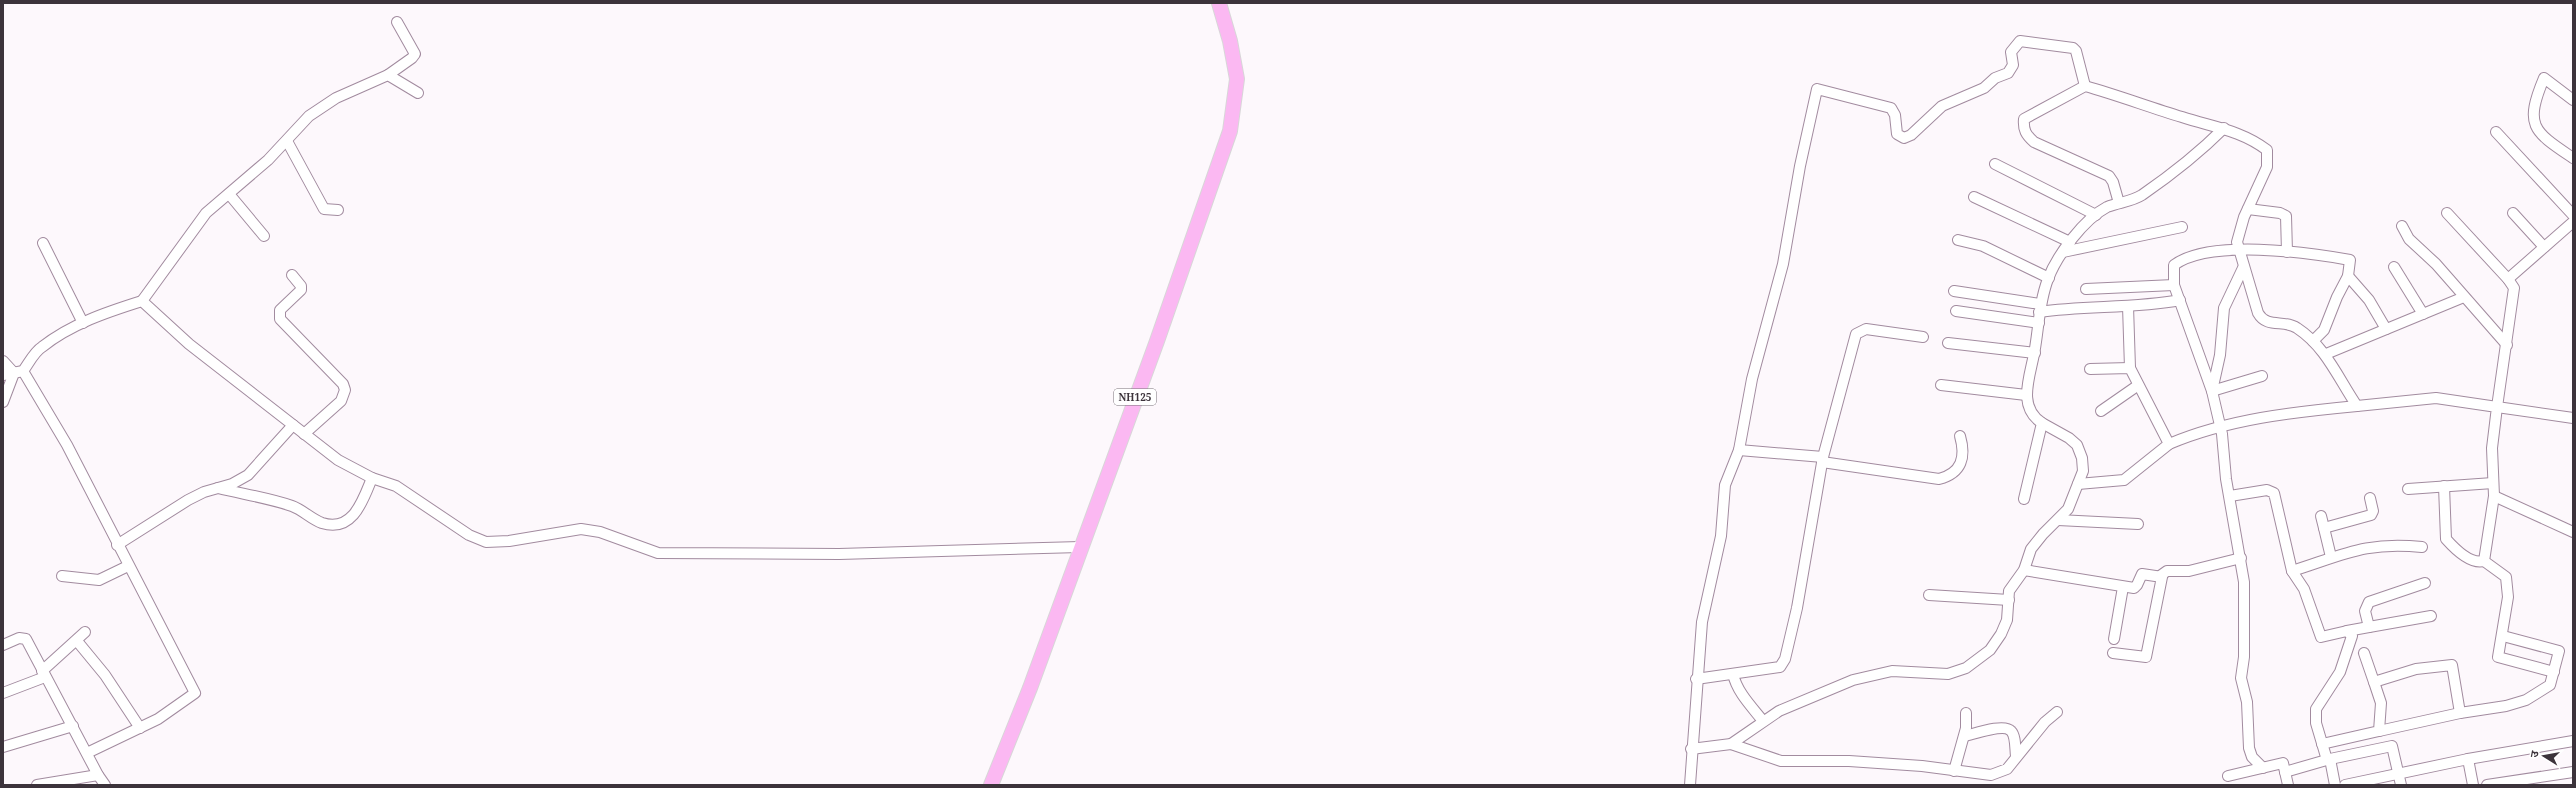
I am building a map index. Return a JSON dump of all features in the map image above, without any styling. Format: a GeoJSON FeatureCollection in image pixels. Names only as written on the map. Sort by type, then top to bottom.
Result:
{"type":"FeatureCollection","features":[{"type":"Feature","properties":{"kind":"highway","name":"NH125"},"geometry":{"type":"LineString","coordinates":[[992,785],[1030,688],[1080,546],[1157,341],[1230,131],[1237,79],[1230,41],[1219,3]]}},
{"type":"Feature","properties":{"kind":"street"},"geometry":{"type":"LineString","coordinates":[[3,402],[18,372],[41,347],[102,313],[142,301],[206,213],[287,141],[309,116],[336,98],[388,75],[412,58],[415,54],[397,22]]}},
{"type":"Feature","properties":{"kind":"street"},"geometry":{"type":"LineString","coordinates":[[1690,785],[1696,679],[1702,622],[1721,536],[1725,485],[1739,450],[1752,379],[1783,264],[1800,166],[1817,89],[1891,108],[1895,115],[1897,134],[1904,138],[1912,135],[1942,106],[1984,88],[1995,78],[2008,72],[2013,65],[2011,52],[2020,41],[2073,48],[2076,50],[2085,86]]}},
{"type":"Feature","properties":{"kind":"street"},"geometry":{"type":"LineString","coordinates":[[388,75],[418,93]]}},
{"type":"Feature","properties":{"kind":"street"},"geometry":{"type":"LineString","coordinates":[[2573,100],[2544,78],[2536,98],[2533,118],[2538,131],[2573,158]]}},
{"type":"Feature","properties":{"kind":"street"},"geometry":{"type":"LineString","coordinates":[[2119,203],[2113,182],[2109,176],[2034,142],[2027,136],[2023,128],[2024,119],[2085,86],[2186,118],[2224,128],[2244,136],[2267,150],[2267,167],[2248,209],[2236,242],[2243,268],[2262,320],[2296,327],[2312,341],[2326,354],[2357,406]]}},
{"type":"Feature","properties":{"kind":"street"},"geometry":{"type":"LineString","coordinates":[[1731,744],[1779,711],[1853,680],[1892,671],[1934,675],[1948,674],[1966,668],[1990,650],[2001,634],[2007,620],[2009,592],[2024,570],[2032,549],[2068,509],[2083,471],[2082,458],[2076,445],[2069,438],[2042,423],[2028,407],[2026,395],[2039,323],[2040,308],[2049,278],[2070,242],[2096,215],[2119,203],[2141,195],[2204,148],[2224,128]]}},
{"type":"Feature","properties":{"kind":"street"},"geometry":{"type":"LineString","coordinates":[[2496,132],[2573,215]]}},
{"type":"Feature","properties":{"kind":"street"},"geometry":{"type":"LineString","coordinates":[[287,141],[324,209],[338,210]]}},
{"type":"Feature","properties":{"kind":"street"},"geometry":{"type":"LineString","coordinates":[[1996,164],[2096,215]]}},
{"type":"Feature","properties":{"kind":"street"},"geometry":{"type":"LineString","coordinates":[[229,194],[264,236]]}},
{"type":"Feature","properties":{"kind":"street"},"geometry":{"type":"LineString","coordinates":[[1974,197],[2070,242]]}},
{"type":"Feature","properties":{"kind":"street"},"geometry":{"type":"LineString","coordinates":[[2248,209],[2280,213],[2286,216],[2287,252]]}},
{"type":"Feature","properties":{"kind":"street"},"geometry":{"type":"LineString","coordinates":[[2447,213],[2508,279],[2514,288],[2492,448],[2494,496],[2484,561]]}},
{"type":"Feature","properties":{"kind":"street"},"geometry":{"type":"LineString","coordinates":[[2513,213],[2544,247]]}},
{"type":"Feature","properties":{"kind":"street"},"geometry":{"type":"LineString","coordinates":[[2508,279],[2573,222]]}},
{"type":"Feature","properties":{"kind":"street"},"geometry":{"type":"LineString","coordinates":[[2402,226],[2409,239],[2436,264],[2507,345]]}},
{"type":"Feature","properties":{"kind":"street"},"geometry":{"type":"LineString","coordinates":[[2063,252],[2182,227]]}},
{"type":"Feature","properties":{"kind":"street"},"geometry":{"type":"LineString","coordinates":[[1958,240],[1983,246],[2049,278]]}},
{"type":"Feature","properties":{"kind":"street"},"geometry":{"type":"LineString","coordinates":[[43,243],[83,323]]}},
{"type":"Feature","properties":{"kind":"street"},"geometry":{"type":"LineString","coordinates":[[2263,768],[2250,753],[2247,702],[2241,678],[2244,657],[2245,603],[2241,558],[2220,427],[2212,391],[2174,285],[2174,265],[2186,257],[2214,252],[2238,251],[2287,252],[2350,260],[2348,276],[2337,296],[2324,330],[2312,341]]}},
{"type":"Feature","properties":{"kind":"street"},"geometry":{"type":"LineString","coordinates":[[2394,267],[2423,314]]}},
{"type":"Feature","properties":{"kind":"street"},"geometry":{"type":"LineString","coordinates":[[2212,391],[2220,354],[2224,308],[2243,268]]}},
{"type":"Feature","properties":{"kind":"street"},"geometry":{"type":"LineString","coordinates":[[292,275],[301,286],[301,290],[280,310],[280,319],[343,384],[345,390],[341,401],[304,434]]}},
{"type":"Feature","properties":{"kind":"street"},"geometry":{"type":"LineString","coordinates":[[2348,276],[2369,300],[2386,330]]}},
{"type":"Feature","properties":{"kind":"street"},"geometry":{"type":"LineString","coordinates":[[2086,289],[2174,285]]}},
{"type":"Feature","properties":{"kind":"street"},"geometry":{"type":"LineString","coordinates":[[1954,290],[2040,308],[2128,306],[2180,300]]}},
{"type":"Feature","properties":{"kind":"street"},"geometry":{"type":"LineString","coordinates":[[2326,354],[2464,297]]}},
{"type":"Feature","properties":{"kind":"street"},"geometry":{"type":"LineString","coordinates":[[142,301],[189,344],[338,460],[372,478],[396,486],[469,535],[486,542],[509,541],[581,529],[600,532],[658,553],[839,554],[1080,546]]}},
{"type":"Feature","properties":{"kind":"street"},"geometry":{"type":"LineString","coordinates":[[2128,306],[2130,368],[2137,386],[2168,444]]}},
{"type":"Feature","properties":{"kind":"street"},"geometry":{"type":"LineString","coordinates":[[1956,311],[2039,323]]}},
{"type":"Feature","properties":{"kind":"street"},"geometry":{"type":"LineString","coordinates":[[1696,679],[1778,668],[1784,663],[1797,608],[1823,459],[1843,376],[1856,334],[1866,329],[1923,337]]}},
{"type":"Feature","properties":{"kind":"street"},"geometry":{"type":"LineString","coordinates":[[1948,343],[2034,353]]}},
{"type":"Feature","properties":{"kind":"street"},"geometry":{"type":"LineString","coordinates":[[3,360],[18,372],[67,445],[117,545],[196,693],[158,719],[87,753]]}},
{"type":"Feature","properties":{"kind":"street"},"geometry":{"type":"LineString","coordinates":[[2090,369],[2130,368]]}},
{"type":"Feature","properties":{"kind":"street"},"geometry":{"type":"LineString","coordinates":[[3,375],[18,372]]}},
{"type":"Feature","properties":{"kind":"street"},"geometry":{"type":"LineString","coordinates":[[2212,391],[2262,376]]}},
{"type":"Feature","properties":{"kind":"street"},"geometry":{"type":"LineString","coordinates":[[1941,385],[2026,395]]}},
{"type":"Feature","properties":{"kind":"street"},"geometry":{"type":"LineString","coordinates":[[2101,411],[2137,386]]}},
{"type":"Feature","properties":{"kind":"street"},"geometry":{"type":"LineString","coordinates":[[2078,484],[2124,480],[2168,444],[2190,435],[2296,411],[2436,398],[2573,418]]}},
{"type":"Feature","properties":{"kind":"street"},"geometry":{"type":"LineString","coordinates":[[2024,499],[2042,423]]}},
{"type":"Feature","properties":{"kind":"street"},"geometry":{"type":"LineString","coordinates":[[117,545],[188,500],[232,484],[248,475],[293,425]]}},
{"type":"Feature","properties":{"kind":"street"},"geometry":{"type":"LineString","coordinates":[[1739,450],[1823,459],[1939,478],[1950,475],[1961,463],[1963,455],[1960,436]]}},
{"type":"Feature","properties":{"kind":"street"},"geometry":{"type":"LineString","coordinates":[[218,488],[294,506],[321,522],[331,525],[342,524],[352,518],[360,508],[372,478]]}},
{"type":"Feature","properties":{"kind":"street"},"geometry":{"type":"LineString","coordinates":[[2408,489],[2493,483]]}},
{"type":"Feature","properties":{"kind":"street"},"geometry":{"type":"LineString","coordinates":[[2444,486],[2446,539],[2465,556],[2476,562],[2484,561],[2506,577],[2508,597],[2498,656],[2554,672]]}},
{"type":"Feature","properties":{"kind":"street"},"geometry":{"type":"LineString","coordinates":[[2230,496],[2267,490],[2274,493],[2292,571],[2304,589],[2321,637],[2431,616]]}},
{"type":"Feature","properties":{"kind":"street"},"geometry":{"type":"LineString","coordinates":[[2494,496],[2573,532]]}},
{"type":"Feature","properties":{"kind":"street"},"geometry":{"type":"LineString","coordinates":[[2324,528],[2371,515],[2373,511],[2370,498]]}},
{"type":"Feature","properties":{"kind":"street"},"geometry":{"type":"LineString","coordinates":[[2321,516],[2331,557]]}},
{"type":"Feature","properties":{"kind":"street"},"geometry":{"type":"LineString","coordinates":[[2058,520],[2138,524]]}},
{"type":"Feature","properties":{"kind":"street"},"geometry":{"type":"LineString","coordinates":[[2292,571],[2331,557],[2369,547],[2386,545],[2422,548]]}},
{"type":"Feature","properties":{"kind":"street"},"geometry":{"type":"LineString","coordinates":[[2024,570],[2123,587],[2135,587],[2141,575],[2144,573],[2160,576],[2167,571],[2188,571],[2241,558]]}},
{"type":"Feature","properties":{"kind":"street"},"geometry":{"type":"LineString","coordinates":[[62,576],[99,580],[128,566]]}},
{"type":"Feature","properties":{"kind":"street"},"geometry":{"type":"LineString","coordinates":[[2113,653],[2146,657],[2162,581],[2160,576]]}},
{"type":"Feature","properties":{"kind":"street"},"geometry":{"type":"LineString","coordinates":[[2369,627],[2365,611],[2366,604],[2425,583]]}},
{"type":"Feature","properties":{"kind":"street"},"geometry":{"type":"LineString","coordinates":[[2114,639],[2123,587]]}},
{"type":"Feature","properties":{"kind":"street"},"geometry":{"type":"LineString","coordinates":[[1929,595],[2009,600]]}},
{"type":"Feature","properties":{"kind":"street"},"geometry":{"type":"LineString","coordinates":[[2335,785],[2316,723],[2316,709],[2327,695],[2345,660],[2352,636],[2347,631]]}},
{"type":"Feature","properties":{"kind":"street"},"geometry":{"type":"LineString","coordinates":[[3,693],[44,674],[85,632]]}},
{"type":"Feature","properties":{"kind":"street"},"geometry":{"type":"LineString","coordinates":[[2322,744],[2460,713],[2506,706],[2526,700],[2550,685],[2559,651],[2502,636]]}},
{"type":"Feature","properties":{"kind":"street"},"geometry":{"type":"LineString","coordinates":[[3,645],[19,638],[26,639],[98,775],[105,785]]}},
{"type":"Feature","properties":{"kind":"street"},"geometry":{"type":"LineString","coordinates":[[77,641],[105,675],[140,728]]}},
{"type":"Feature","properties":{"kind":"street"},"geometry":{"type":"LineString","coordinates":[[2364,653],[2381,702],[2379,731]]}},
{"type":"Feature","properties":{"kind":"street"},"geometry":{"type":"LineString","coordinates":[[2374,682],[2416,669],[2452,665],[2460,713]]}},
{"type":"Feature","properties":{"kind":"street"},"geometry":{"type":"LineString","coordinates":[[1733,674],[1735,683],[1743,696],[1763,721]]}},
{"type":"Feature","properties":{"kind":"street"},"geometry":{"type":"LineString","coordinates":[[1691,749],[1731,744],[1781,761],[1849,761],[1996,774],[2007,769],[2045,722],[2057,712]]}},
{"type":"Feature","properties":{"kind":"street"},"geometry":{"type":"LineString","coordinates":[[1954,771],[1965,736],[1966,713]]}},
{"type":"Feature","properties":{"kind":"street"},"geometry":{"type":"LineString","coordinates":[[3,747],[73,726]]}},
{"type":"Feature","properties":{"kind":"street"},"geometry":{"type":"LineString","coordinates":[[1965,736],[2000,728],[2008,729],[2012,733],[2016,756]]}},
{"type":"Feature","properties":{"kind":"street"},"geometry":{"type":"LineString","coordinates":[[2345,785],[2468,759],[2573,741]]}},
{"type":"Feature","properties":{"kind":"street"},"geometry":{"type":"LineString","coordinates":[[2285,772],[2328,760],[2392,746],[2402,785]]}},
{"type":"Feature","properties":{"kind":"street"},"geometry":{"type":"LineString","coordinates":[[2468,759],[2473,785]]}},
{"type":"Feature","properties":{"kind":"street"},"geometry":{"type":"LineString","coordinates":[[2228,776],[2283,763],[2288,785]]}},
{"type":"Feature","properties":{"kind":"street"},"geometry":{"type":"LineString","coordinates":[[2487,785],[2573,772]]}},
{"type":"Feature","properties":{"kind":"street"},"geometry":{"type":"LineString","coordinates":[[37,785],[81,782],[98,775]]}}]}
